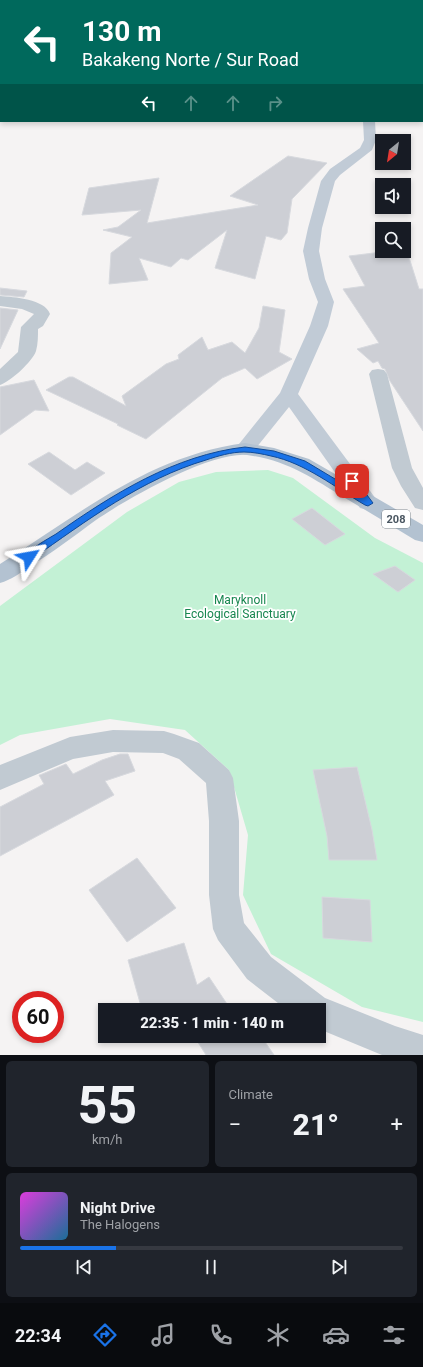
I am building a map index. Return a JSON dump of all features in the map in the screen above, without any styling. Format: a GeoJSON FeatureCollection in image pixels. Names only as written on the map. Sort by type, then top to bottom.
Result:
{"type":"FeatureCollection","features":[{"type":"Feature","properties":{"kind":"main road"},"geometry":{"type":"LineString","coordinates":[[245,449],[289,394],[319,326],[326,302],[317,279],[311,251],[315,228],[328,180],[335,172],[366,150],[370,140],[368,122]]}},
{"type":"Feature","properties":{"kind":"main road"},"geometry":{"type":"LineString","coordinates":[[289,394],[368,503]]}},
{"type":"Feature","properties":{"kind":"main road","name":"208"},"geometry":{"type":"LineString","coordinates":[[0,575],[38,551],[90,514],[144,483],[183,464],[203,457],[245,449],[274,454],[302,463],[423,535]]}},
{"type":"Feature","properties":{"kind":"street"},"geometry":{"type":"LineString","coordinates":[[0,301],[13,302],[37,309],[41,311],[42,314],[37,322],[30,327],[27,352],[24,357],[0,379]]}},
{"type":"Feature","properties":{"kind":"street"},"geometry":{"type":"LineString","coordinates":[[378,374],[402,468],[423,503]]}},
{"type":"Feature","properties":{"kind":"street"},"geometry":{"type":"LineString","coordinates":[[0,778],[70,748],[113,741],[164,742],[189,751],[219,778],[224,821],[224,895],[229,929],[259,968],[305,1003]]}},
{"type":"Feature","properties":{"kind":"street"},"geometry":{"type":"LineString","coordinates":[[326,1015],[395,1043],[423,1052]]}},
{"type":"Feature","properties":{"kind":"green space","name":"Maryknoll Ecological Sanctuary"},"geometry":{"type":"Polygon","coordinates":[[[268,470],[293,478],[375,538],[423,563],[423,1022],[362,1007],[271,954],[243,895],[248,835],[229,770],[185,730],[110,719],[20,735],[0,745],[0,606],[127,512],[179,482],[216,472],[268,470]]]}},
{"type":"Feature","properties":{"kind":"building"},"geometry":{"type":"Polygon","coordinates":[[[288,156],[327,163],[292,199],[287,233],[281,240],[266,236],[255,279],[215,268],[227,230],[188,260],[181,258],[171,267],[139,258],[148,280],[109,284],[111,253],[132,237],[103,230],[118,227],[141,210],[82,215],[89,188],[159,178],[147,223],[258,205],[230,196],[288,156]]]}},
{"type":"Feature","properties":{"kind":"building"},"geometry":{"type":"Polygon","coordinates":[[[375,253],[375,258],[409,258],[419,289],[423,289],[423,431],[390,381],[385,369],[382,368],[378,361],[373,363],[357,349],[379,343],[343,289],[365,286],[349,256],[375,253]]]}},
{"type":"Feature","properties":{"kind":"building"},"geometry":{"type":"Polygon","coordinates":[[[0,288],[27,291],[24,297],[0,295],[0,288]]]}},
{"type":"Feature","properties":{"kind":"building"},"geometry":{"type":"Polygon","coordinates":[[[263,306],[285,310],[279,352],[292,359],[257,379],[245,368],[222,378],[146,439],[46,390],[69,377],[73,377],[126,406],[122,396],[166,364],[179,359],[178,355],[202,337],[208,350],[232,342],[245,353],[259,328],[263,306]]]}},
{"type":"Feature","properties":{"kind":"building"},"geometry":{"type":"Polygon","coordinates":[[[0,308],[18,310],[0,349],[0,308]]]}},
{"type":"Feature","properties":{"kind":"building"},"geometry":{"type":"Polygon","coordinates":[[[34,380],[49,411],[35,410],[0,435],[0,387],[34,380]]]}},
{"type":"Feature","properties":{"kind":"building"},"geometry":{"type":"Polygon","coordinates":[[[49,452],[75,470],[87,462],[105,473],[71,495],[28,464],[49,452]]]}},
{"type":"Feature","properties":{"kind":"building"},"geometry":{"type":"Polygon","coordinates":[[[312,508],[345,534],[325,545],[292,519],[312,508]]]}},
{"type":"Feature","properties":{"kind":"building"},"geometry":{"type":"Polygon","coordinates":[[[395,566],[415,580],[398,592],[373,574],[395,566]]]}},
{"type":"Feature","properties":{"kind":"building"},"geometry":{"type":"Polygon","coordinates":[[[120,754],[128,754],[135,771],[105,781],[114,795],[0,856],[0,807],[44,784],[39,775],[66,764],[73,774],[102,760],[120,754]]]}},
{"type":"Feature","properties":{"kind":"building"},"geometry":{"type":"Polygon","coordinates":[[[357,767],[372,830],[377,860],[329,860],[327,836],[313,770],[357,767]]]}},
{"type":"Feature","properties":{"kind":"building"},"geometry":{"type":"Polygon","coordinates":[[[137,858],[176,908],[127,942],[89,890],[137,858]]]}},
{"type":"Feature","properties":{"kind":"building"},"geometry":{"type":"Polygon","coordinates":[[[322,897],[370,900],[372,942],[323,938],[322,897]]]}},
{"type":"Feature","properties":{"kind":"building"},"geometry":{"type":"Polygon","coordinates":[[[184,943],[197,985],[209,977],[226,1003],[140,1003],[128,960],[184,943]]]}},
{"type":"Feature","properties":{"kind":"building"},"geometry":{"type":"Polygon","coordinates":[[[198,1043],[266,1043],[274,1055],[206,1055],[198,1043]]]}},
{"type":"Feature","properties":{"kind":"route"},"geometry":{"type":"LineString","coordinates":[[29,557],[90,514],[144,483],[183,464],[223,452],[245,449],[274,454],[302,463],[368,503],[352,481]]}}]}
